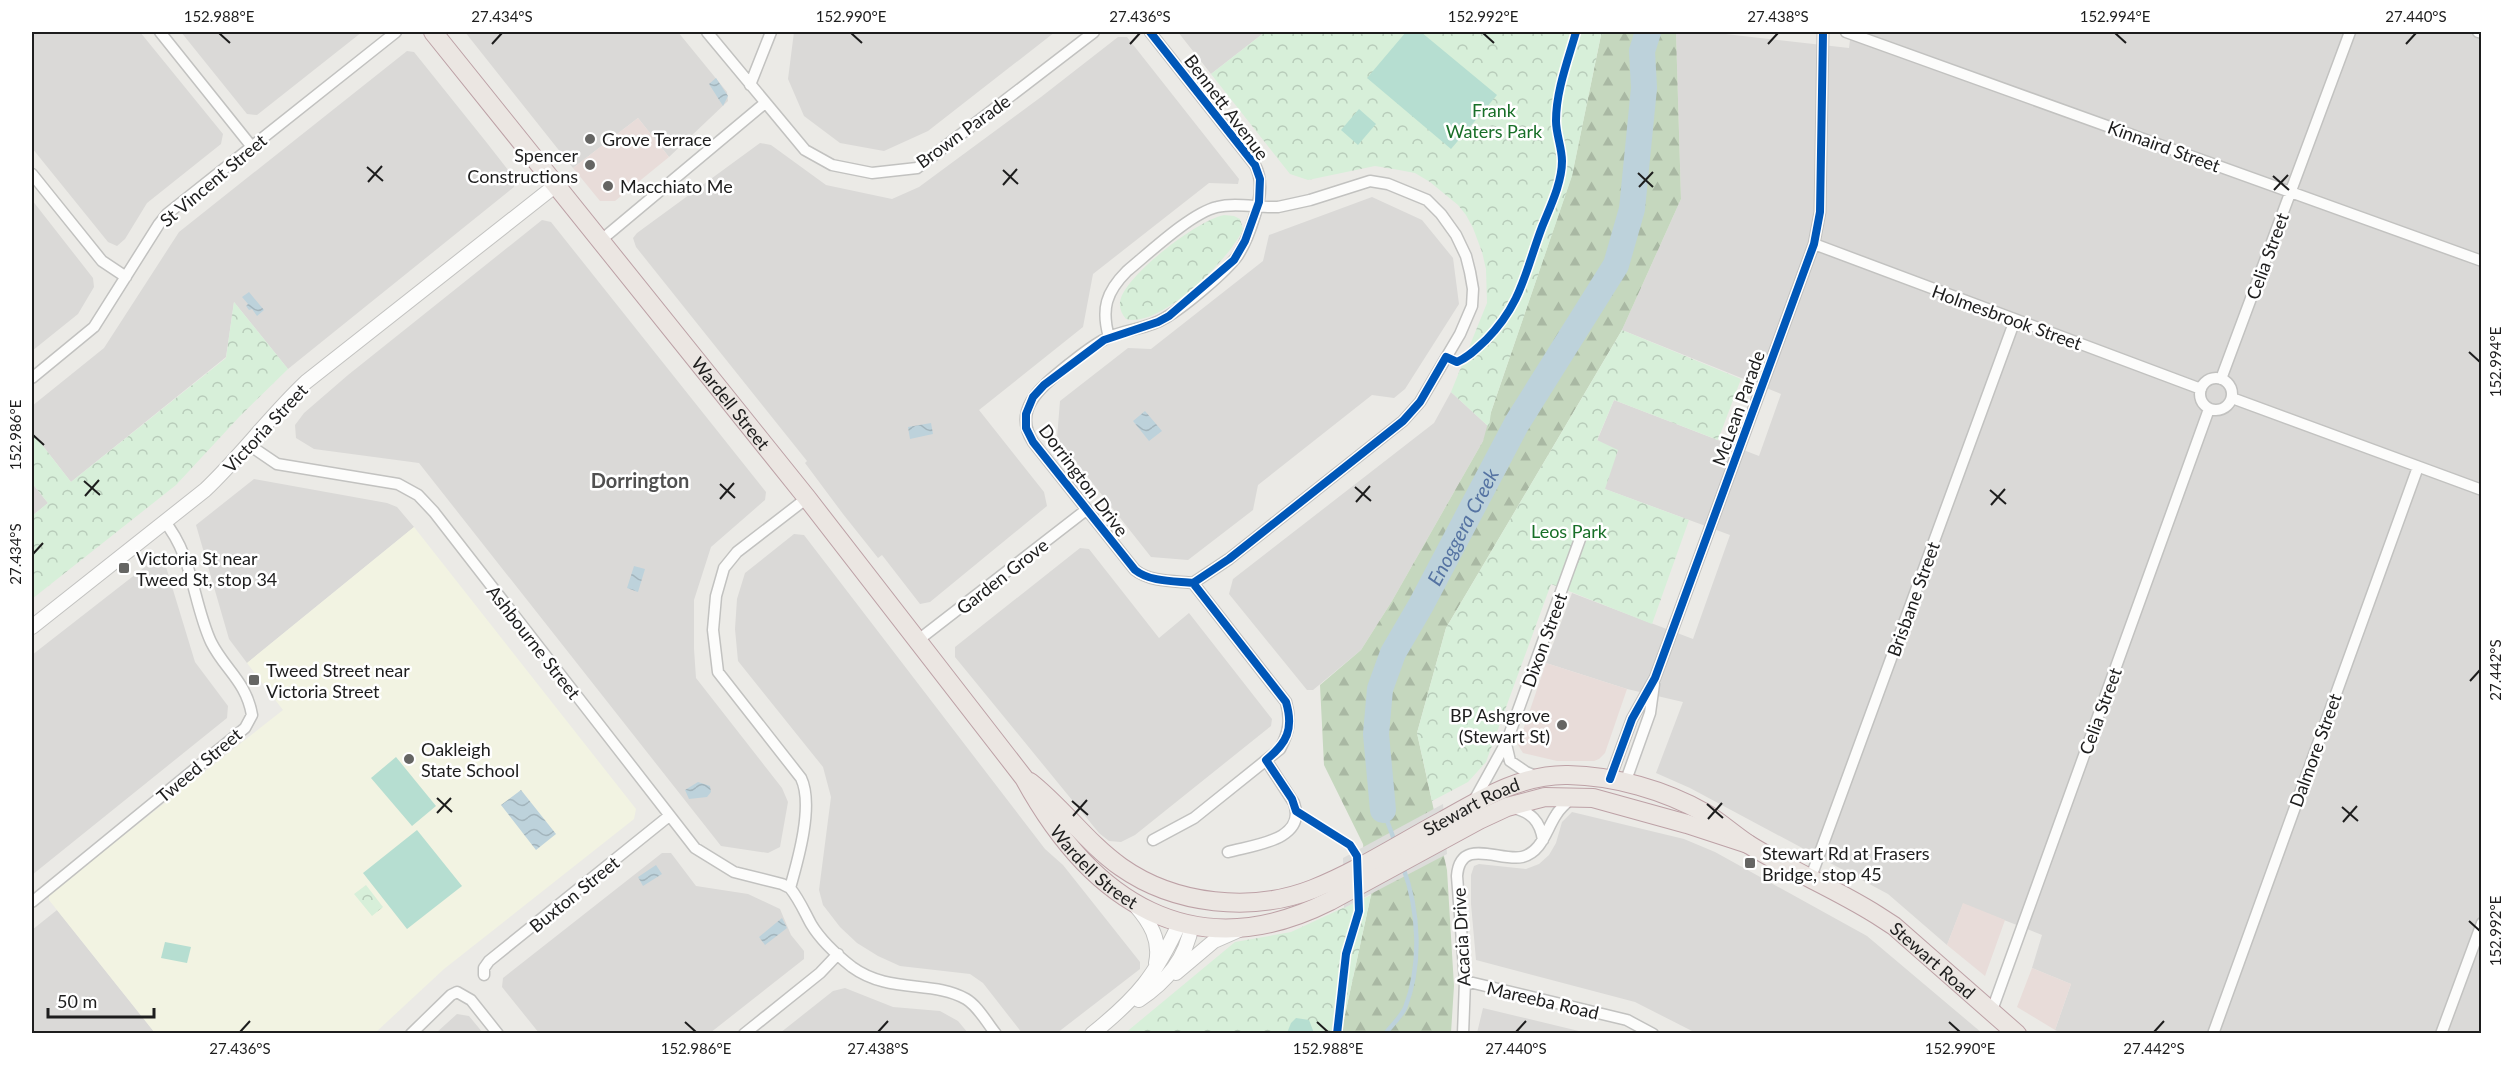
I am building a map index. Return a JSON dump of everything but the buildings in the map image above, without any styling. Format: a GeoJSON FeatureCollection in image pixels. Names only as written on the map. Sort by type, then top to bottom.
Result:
{"type":"FeatureCollection","features":[{"type":"Feature","properties":{"kind":"highway","name":"Wardell Street"},"geometry":{"type":"LineString","coordinates":[[433,32],[807,498],[1024,778],[1040,806],[1076,855],[1104,883],[1130,901],[1186,923]]}},
{"type":"Feature","properties":{"kind":"highway","name":"Stewart Road"},"geometry":{"type":"LineString","coordinates":[[1193,897],[1224,902],[1281,897],[1312,889],[1512,785],[1543,777],[1567,775],[1618,781],[1650,789],[1685,803],[1710,817],[1748,844],[1859,904],[1894,926],[2017,1034]]}},
{"type":"Feature","properties":{"kind":"highway","name":"Wardell Street"},"geometry":{"type":"LineString","coordinates":[[1024,778],[1049,797],[1100,850],[1124,869],[1160,887],[1193,897]]}},
{"type":"Feature","properties":{"kind":"highway"},"geometry":{"type":"LineString","coordinates":[[1613,803],[1618,781]]}},
{"type":"Feature","properties":{"kind":"highway","name":"Stewart Road"},"geometry":{"type":"LineString","coordinates":[[1186,923],[1216,927],[1252,926],[1301,914],[1507,807],[1545,797],[1575,796],[1613,803],[1748,844]]}},
{"type":"Feature","properties":{"kind":"highway"},"geometry":{"type":"LineString","coordinates":[[1186,923],[1193,897]]}},
{"type":"Feature","properties":{"kind":"street"},"geometry":{"type":"LineString","coordinates":[[160,32],[252,147]]}},
{"type":"Feature","properties":{"kind":"street","name":"St Vincent Street"},"geometry":{"type":"LineString","coordinates":[[32,378],[94,327],[163,219],[396,32]]}},
{"type":"Feature","properties":{"kind":"street","name":"Brown Parade"},"geometry":{"type":"LineString","coordinates":[[707,32],[805,150],[832,165],[872,173],[916,168],[1094,32]]}},
{"type":"Feature","properties":{"kind":"street"},"geometry":{"type":"LineString","coordinates":[[750,85],[771,32]]}},
{"type":"Feature","properties":{"kind":"street","name":"Bennett Avenue"},"geometry":{"type":"LineString","coordinates":[[1150,32],[1255,165],[1260,179],[1258,207]]}},
{"type":"Feature","properties":{"kind":"street","name":"McLean Parade"},"geometry":{"type":"LineString","coordinates":[[1618,781],[1632,719],[1655,678],[1814,244],[1820,212],[1823,32]]}},
{"type":"Feature","properties":{"kind":"street","name":"Kinnaird Street"},"geometry":{"type":"LineString","coordinates":[[1846,32],[2481,261]]}},
{"type":"Feature","properties":{"kind":"street","name":"Celia Street"},"geometry":{"type":"LineString","coordinates":[[2221,379],[2350,32]]}},
{"type":"Feature","properties":{"kind":"street"},"geometry":{"type":"LineString","coordinates":[[600,241],[765,103]]}},
{"type":"Feature","properties":{"kind":"street"},"geometry":{"type":"LineString","coordinates":[[32,174],[102,261],[126,277]]}},
{"type":"Feature","properties":{"kind":"street"},"geometry":{"type":"LineString","coordinates":[[1109,337],[1104,313],[1105,305],[1118,281],[1127,271],[1200,214],[1222,206],[1276,207],[1310,200],[1370,181],[1388,184],[1427,200],[1451,228],[1466,256],[1473,289],[1472,306],[1460,334],[1420,402],[1403,421],[1229,559],[1193,583],[1282,696],[1290,715],[1288,733],[1280,749],[1194,818],[1153,840]]}},
{"type":"Feature","properties":{"kind":"street","name":"Victoria Street"},"geometry":{"type":"LineString","coordinates":[[32,627],[205,490],[306,382],[556,185]]}},
{"type":"Feature","properties":{"kind":"street","name":"Dorrington Drive"},"geometry":{"type":"LineString","coordinates":[[1193,583],[1142,576],[1135,570],[1030,437],[1026,428],[1026,414],[1033,397],[1044,385],[1092,346],[1109,337],[1164,319],[1223,271],[1242,247],[1258,207]]}},
{"type":"Feature","properties":{"kind":"street","name":"Holmesbrook Street"},"geometry":{"type":"LineString","coordinates":[[1814,244],[2015,321],[2201,388]]}},
{"type":"Feature","properties":{"kind":"street","name":"Brisbane Street"},"geometry":{"type":"LineString","coordinates":[[1811,878],[2015,321]]}},
{"type":"Feature","properties":{"kind":"street"},"geometry":{"type":"LineString","coordinates":[[2221,379],[2230,386],[2232,398],[2223,408],[2209,409],[2200,399],[2201,388],[2208,380],[2221,379]]}},
{"type":"Feature","properties":{"kind":"street"},"geometry":{"type":"LineString","coordinates":[[2232,398],[2481,490]]}},
{"type":"Feature","properties":{"kind":"street","name":"Celia Street"},"geometry":{"type":"LineString","coordinates":[[1991,1013],[2209,409]]}},
{"type":"Feature","properties":{"kind":"street","name":"Ashbourne Street"},"geometry":{"type":"LineString","coordinates":[[249,445],[277,464],[398,484],[418,495],[434,512],[471,563],[546,655],[695,848],[712,861],[734,872],[790,888]]}},
{"type":"Feature","properties":{"kind":"street","name":"Dalmore Street"},"geometry":{"type":"LineString","coordinates":[[2213,1034],[2418,467]]}},
{"type":"Feature","properties":{"kind":"street"},"geometry":{"type":"LineString","coordinates":[[807,498],[737,552],[724,568],[716,596],[713,630],[718,672],[801,778],[806,788],[807,804],[790,888],[798,897],[812,926],[852,967],[873,979],[901,986],[949,992],[968,1000],[996,1034]]}},
{"type":"Feature","properties":{"kind":"street","name":"Garden Grove"},"geometry":{"type":"LineString","coordinates":[[917,641],[1086,510]]}},
{"type":"Feature","properties":{"kind":"street","name":"Tweed Street"},"geometry":{"type":"LineString","coordinates":[[32,902],[244,728],[252,714],[244,688],[219,656],[211,641],[180,545],[164,521]]}},
{"type":"Feature","properties":{"kind":"street","name":"Dixon Street"},"geometry":{"type":"LineString","coordinates":[[1473,804],[1507,741],[1580,539]]}},
{"type":"Feature","properties":{"kind":"street"},"geometry":{"type":"LineString","coordinates":[[1507,741],[1506,751],[1513,764],[1529,774],[1543,777]]}},
{"type":"Feature","properties":{"kind":"street"},"geometry":{"type":"LineString","coordinates":[[1228,852],[1280,838],[1294,821],[1296,811],[1292,799],[1266,760]]}},
{"type":"Feature","properties":{"kind":"street","name":"Acacia Drive"},"geometry":{"type":"LineString","coordinates":[[1463,1034],[1465,981],[1457,876],[1460,864],[1467,856],[1478,853],[1511,858],[1525,856],[1537,849],[1558,812],[1575,796]]}},
{"type":"Feature","properties":{"kind":"street"},"geometry":{"type":"LineString","coordinates":[[1507,807],[1526,812],[1536,819],[1543,840]]}},
{"type":"Feature","properties":{"kind":"street","name":"Buxton Street"},"geometry":{"type":"LineString","coordinates":[[484,975],[484,968],[489,961],[669,816]]}},
{"type":"Feature","properties":{"kind":"street"},"geometry":{"type":"LineString","coordinates":[[1130,901],[1150,925],[1158,947],[1154,967],[1142,989]]}},
{"type":"Feature","properties":{"kind":"street"},"geometry":{"type":"LineString","coordinates":[[1162,983],[1181,958],[1186,923]]}},
{"type":"Feature","properties":{"kind":"street"},"geometry":{"type":"LineString","coordinates":[[1117,1014],[1142,989],[1186,923]]}},
{"type":"Feature","properties":{"kind":"street"},"geometry":{"type":"LineString","coordinates":[[2441,1034],[2481,924]]}},
{"type":"Feature","properties":{"kind":"street"},"geometry":{"type":"LineString","coordinates":[[1092,1034],[1218,939],[1252,926]]}},
{"type":"Feature","properties":{"kind":"street"},"geometry":{"type":"LineString","coordinates":[[744,1034],[820,974],[838,954]]}},
{"type":"Feature","properties":{"kind":"street","name":"Mareeba Road"},"geometry":{"type":"LineString","coordinates":[[1465,981],[1627,1020],[1653,1034]]}},
{"type":"Feature","properties":{"kind":"street"},"geometry":{"type":"LineString","coordinates":[[411,1034],[451,995],[457,992],[473,1001],[498,1034]]}},
{"type":"Feature","properties":{"kind":"shaded area"},"geometry":{"type":"Polygon","coordinates":[[[32,32],[140,32],[223,134],[221,144],[147,203],[125,239],[117,246],[108,242],[32,148],[32,32]]]}},
{"type":"Feature","properties":{"kind":"shaded area"},"geometry":{"type":"Polygon","coordinates":[[[181,32],[362,32],[257,115],[247,114],[181,32]]]}},
{"type":"Feature","properties":{"kind":"shaded area"},"geometry":{"type":"Polygon","coordinates":[[[465,32],[678,32],[727,92],[728,101],[669,157],[638,118],[573,168],[465,32]]]}},
{"type":"Feature","properties":{"kind":"shaded area"},"geometry":{"type":"Polygon","coordinates":[[[794,32],[1055,32],[928,131],[884,151],[840,143],[804,116],[788,79],[794,32]]]}},
{"type":"Feature","properties":{"kind":"shaded area"},"geometry":{"type":"Polygon","coordinates":[[[1178,32],[1265,32],[1211,74],[1178,32]]]}},
{"type":"Feature","properties":{"kind":"shaded area"},"geometry":{"type":"Polygon","coordinates":[[[1676,32],[1708,32],[1849,48],[1851,32],[2481,32],[2481,1033],[2061,1033],[2055,1030],[2071,984],[2032,968],[2042,935],[1963,904],[1947,945],[1888,894],[1690,788],[1656,773],[1683,702],[1627,689],[1546,663],[1572,593],[1693,639],[1730,535],[1605,489],[1597,441],[1614,400],[1759,456],[1781,394],[1622,330],[1681,199],[1676,32]]]}},
{"type":"Feature","properties":{"kind":"shaded area"},"geometry":{"type":"Polygon","coordinates":[[[1118,37],[1127,37],[1239,179],[1238,184],[1209,183],[1093,274],[1083,327],[979,410],[1044,492],[1047,506],[930,602],[920,604],[882,555],[878,558],[843,514],[805,463],[807,461],[636,247],[633,238],[760,143],[771,145],[826,185],[892,199],[919,187],[1118,37]]]}},
{"type":"Feature","properties":{"kind":"shaded area"},"geometry":{"type":"Polygon","coordinates":[[[407,51],[414,52],[487,143],[515,179],[514,187],[288,369],[234,302],[226,357],[71,482],[32,432],[32,406],[104,348],[179,232],[407,51]]]}},
{"type":"Feature","properties":{"kind":"shaded area"},"geometry":{"type":"Polygon","coordinates":[[[638,118],[669,157],[615,201],[600,201],[573,168],[638,118]]]}},
{"type":"Feature","properties":{"kind":"shaded area"},"geometry":{"type":"Polygon","coordinates":[[[1372,197],[1422,220],[1453,258],[1459,304],[1405,389],[1394,398],[1372,395],[1258,485],[1253,510],[1188,560],[1151,557],[1057,438],[1060,401],[1128,348],[1151,349],[1263,261],[1269,235],[1372,197]]]}},
{"type":"Feature","properties":{"kind":"shaded area"},"geometry":{"type":"Polygon","coordinates":[[[32,200],[93,278],[94,287],[78,314],[32,351],[32,200]]]}},
{"type":"Feature","properties":{"kind":"shaded area"},"geometry":{"type":"Polygon","coordinates":[[[542,220],[551,222],[766,492],[765,500],[711,547],[694,600],[694,649],[696,678],[782,788],[788,802],[780,847],[768,853],[721,846],[419,463],[314,449],[296,438],[295,425],[304,413],[348,375],[542,220]]]}},
{"type":"Feature","properties":{"kind":"shaded area"},"geometry":{"type":"Polygon","coordinates":[[[1451,392],[1489,427],[1483,441],[1392,601],[1361,650],[1313,690],[1307,690],[1229,594],[1233,579],[1434,423],[1451,392]]]}},
{"type":"Feature","properties":{"kind":"shaded area"},"geometry":{"type":"Polygon","coordinates":[[[254,479],[387,503],[397,507],[414,527],[247,663],[229,639],[196,525],[254,479]]]}},
{"type":"Feature","properties":{"kind":"shaded area"},"geometry":{"type":"Polygon","coordinates":[[[32,483],[48,503],[32,516],[32,483]]]}},
{"type":"Feature","properties":{"kind":"shaded area","name":"Oakleigh State School"},"geometry":{"type":"Polygon","coordinates":[[[414,527],[636,809],[634,819],[444,969],[375,1033],[155,1033],[49,900],[49,894],[283,710],[247,663],[414,527]]]}},
{"type":"Feature","properties":{"kind":"shaded area"},"geometry":{"type":"Polygon","coordinates":[[[794,534],[804,535],[1045,849],[1063,865],[1140,962],[1140,969],[1057,1033],[1022,1033],[983,983],[970,974],[900,966],[878,956],[857,943],[840,927],[823,905],[819,890],[831,797],[823,767],[738,661],[735,629],[737,599],[745,573],[794,534]]]}},
{"type":"Feature","properties":{"kind":"shaded area"},"geometry":{"type":"Polygon","coordinates":[[[1080,548],[1089,549],[1159,638],[1189,613],[1272,719],[1271,726],[1135,835],[1121,842],[1109,841],[1099,833],[955,657],[955,647],[1080,548]]]}},
{"type":"Feature","properties":{"kind":"shaded area"},"geometry":{"type":"Polygon","coordinates":[[[159,556],[163,557],[195,662],[228,706],[227,718],[32,875],[32,655],[159,556]]]}},
{"type":"Feature","properties":{"kind":"shaded area"},"geometry":{"type":"Polygon","coordinates":[[[1546,663],[1627,689],[1605,753],[1599,759],[1557,761],[1523,753],[1518,745],[1546,663]]]}},
{"type":"Feature","properties":{"kind":"shaded area"},"geometry":{"type":"Polygon","coordinates":[[[1572,812],[1684,839],[1715,852],[1867,936],[1982,1033],[1696,1033],[1635,1002],[1476,960],[1471,904],[1471,875],[1474,866],[1479,864],[1526,869],[1539,864],[1549,855],[1556,843],[1562,822],[1572,812]]]}},
{"type":"Feature","properties":{"kind":"shaded area"},"geometry":{"type":"Polygon","coordinates":[[[662,853],[671,853],[696,886],[748,894],[780,909],[791,935],[804,951],[804,959],[710,1033],[539,1033],[502,987],[503,978],[662,853]]]}},
{"type":"Feature","properties":{"kind":"shaded area"},"geometry":{"type":"Polygon","coordinates":[[[1963,903],[2005,920],[1985,976],[1947,945],[1963,903]]]}},
{"type":"Feature","properties":{"kind":"shaded area"},"geometry":{"type":"Polygon","coordinates":[[[57,910],[155,1033],[32,1034],[32,930],[57,910]]]}},
{"type":"Feature","properties":{"kind":"shaded area"},"geometry":{"type":"Polygon","coordinates":[[[2032,968],[2071,984],[2055,1030],[2017,1007],[2032,968]]]}},
{"type":"Feature","properties":{"kind":"shaded area"},"geometry":{"type":"Polygon","coordinates":[[[845,988],[893,1007],[940,1011],[958,1021],[968,1033],[780,1033],[833,991],[845,988]]]}},
{"type":"Feature","properties":{"kind":"shaded area"},"geometry":{"type":"Polygon","coordinates":[[[1483,1008],[1587,1033],[1477,1033],[1483,1008]]]}},
{"type":"Feature","properties":{"kind":"shaded area"},"geometry":{"type":"Polygon","coordinates":[[[457,1014],[469,1016],[483,1033],[436,1033],[457,1014]]]}},
{"type":"Feature","properties":{"kind":"green space","name":"Frank Waters Park"},"geometry":{"type":"Polygon","coordinates":[[[1265,32],[1608,32],[1601,35],[1572,176],[1491,412],[1489,427],[1451,392],[1487,303],[1486,269],[1482,252],[1466,215],[1458,205],[1415,173],[1375,166],[1308,180],[1290,174],[1211,74],[1265,32]]]}},
{"type":"Feature","properties":{"kind":"green space"},"geometry":{"type":"Polygon","coordinates":[[[1406,32],[1421,32],[1497,95],[1451,149],[1367,78],[1406,32]]]}},
{"type":"Feature","properties":{"kind":"green space"},"geometry":{"type":"Polygon","coordinates":[[[1594,32],[1676,32],[1681,199],[1622,330],[1446,628],[1417,733],[1447,870],[1454,986],[1451,1033],[1341,1033],[1371,895],[1363,844],[1324,765],[1320,685],[1361,650],[1392,601],[1483,441],[1572,175],[1601,35],[1594,32]]]}},
{"type":"Feature","properties":{"kind":"green space"},"geometry":{"type":"Polygon","coordinates":[[[1359,109],[1376,124],[1358,145],[1341,130],[1359,109]]]}},
{"type":"Feature","properties":{"kind":"green space"},"geometry":{"type":"Polygon","coordinates":[[[1224,215],[1240,219],[1243,229],[1236,242],[1210,273],[1175,303],[1157,313],[1140,319],[1126,319],[1120,309],[1120,301],[1127,287],[1137,275],[1182,237],[1198,226],[1224,215]]]}},
{"type":"Feature","properties":{"kind":"green space"},"geometry":{"type":"Polygon","coordinates":[[[234,302],[288,369],[240,416],[176,485],[32,599],[32,516],[48,503],[32,483],[32,432],[71,482],[226,358],[234,302]]]}},
{"type":"Feature","properties":{"kind":"green space","name":"Leos Park"},"geometry":{"type":"Polygon","coordinates":[[[1622,330],[1741,379],[1718,440],[1614,400],[1597,440],[1618,450],[1605,489],[1689,520],[1652,624],[1551,584],[1486,762],[1468,782],[1432,801],[1417,733],[1446,628],[1622,330]]]}},
{"type":"Feature","properties":{"kind":"green space"},"geometry":{"type":"Polygon","coordinates":[[[396,757],[436,806],[412,826],[371,778],[396,757]]]}},
{"type":"Feature","properties":{"kind":"green space"},"geometry":{"type":"Polygon","coordinates":[[[417,830],[462,886],[407,929],[363,873],[417,830]]]}},
{"type":"Feature","properties":{"kind":"green space"},"geometry":{"type":"Polygon","coordinates":[[[366,885],[383,907],[372,916],[354,894],[366,885]]]}},
{"type":"Feature","properties":{"kind":"green space"},"geometry":{"type":"Polygon","coordinates":[[[1371,895],[1341,1033],[1124,1034],[1235,942],[1291,932],[1371,895]]]}},
{"type":"Feature","properties":{"kind":"green space"},"geometry":{"type":"Polygon","coordinates":[[[165,942],[191,947],[187,963],[161,958],[165,942]]]}},
{"type":"Feature","properties":{"kind":"green space"},"geometry":{"type":"Polygon","coordinates":[[[1296,1018],[1309,1020],[1314,1033],[1287,1033],[1296,1018]]]}},
{"type":"Feature","properties":{"kind":"water"},"geometry":{"type":"Polygon","coordinates":[[[716,78],[728,96],[723,106],[709,84],[716,78]]]}},
{"type":"Feature","properties":{"kind":"water"},"geometry":{"type":"Polygon","coordinates":[[[249,292],[264,310],[257,316],[252,309],[249,310],[246,306],[248,304],[242,297],[249,292]]]}},
{"type":"Feature","properties":{"kind":"water"},"geometry":{"type":"Polygon","coordinates":[[[1145,411],[1162,431],[1149,441],[1133,421],[1145,411]]]}},
{"type":"Feature","properties":{"kind":"water"},"geometry":{"type":"Polygon","coordinates":[[[931,423],[933,434],[910,439],[908,427],[931,423]]]}},
{"type":"Feature","properties":{"kind":"water"},"geometry":{"type":"Polygon","coordinates":[[[634,566],[645,569],[638,592],[627,588],[634,566]]]}},
{"type":"Feature","properties":{"kind":"water"},"geometry":{"type":"Polygon","coordinates":[[[698,782],[710,786],[711,792],[707,797],[689,799],[685,790],[698,782]]]}},
{"type":"Feature","properties":{"kind":"water"},"geometry":{"type":"Polygon","coordinates":[[[521,790],[556,834],[536,850],[501,805],[521,790]]]}},
{"type":"Feature","properties":{"kind":"water"},"geometry":{"type":"Polygon","coordinates":[[[656,865],[662,874],[643,886],[638,877],[656,865]]]}},
{"type":"Feature","properties":{"kind":"water"},"geometry":{"type":"Polygon","coordinates":[[[782,918],[787,928],[765,945],[759,937],[782,918]]]}},
{"type":"Feature","properties":{"kind":"pier"},"geometry":{"type":"Polygon","coordinates":[[[1443,804],[1447,854],[1344,908],[1343,858],[1443,804]]]}},
{"type":"Feature","properties":{"kind":"waterway","name":"Enoggera Creek"},"geometry":{"type":"LineString","coordinates":[[1383,810],[1376,734],[1380,689],[1393,653],[1421,605],[1517,423],[1616,265],[1632,209],[1644,88],[1642,51],[1648,32]]}},
{"type":"Feature","properties":{"kind":"waterway","name":"Enoggera Creek"},"geometry":{"type":"LineString","coordinates":[[1383,810],[1395,842]]}},
{"type":"Feature","properties":{"kind":"waterway","name":"Enoggera Creek"},"geometry":{"type":"LineString","coordinates":[[1385,1034],[1405,1008],[1416,956],[1415,919],[1403,867]]}},
{"type":"Feature","properties":{"kind":"cycle path"},"geometry":{"type":"LineString","coordinates":[[1150,32],[1255,165],[1260,179],[1259,202],[1245,241],[1234,260],[1169,316],[1158,322],[1104,340],[1044,385],[1033,397],[1026,414],[1026,428],[1033,442],[1135,570],[1155,579],[1193,583],[1229,559],[1403,421],[1420,402],[1446,357],[1457,362],[1469,355],[1486,340],[1508,313],[1521,286],[1560,178],[1562,161],[1556,126],[1558,98],[1576,32]]}},
{"type":"Feature","properties":{"kind":"cycle path"},"geometry":{"type":"LineString","coordinates":[[1610,779],[1632,719],[1655,678],[1814,244],[1820,212],[1823,32]]}},
{"type":"Feature","properties":{"kind":"cycle path"},"geometry":{"type":"LineString","coordinates":[[1193,583],[1286,702],[1289,720],[1287,735],[1279,748],[1266,760],[1292,799],[1296,811],[1350,845],[1357,856],[1359,911],[1346,954],[1337,1034]]}},
{"type":"Feature","properties":{"kind":"place","name":"Grove Terrace"},"geometry":{"type":"Point","coordinates":[590,139]}},
{"type":"Feature","properties":{"kind":"place","name":"Spencer Constructions"},"geometry":{"type":"Point","coordinates":[590,165]}},
{"type":"Feature","properties":{"kind":"place","name":"Macchiato Me"},"geometry":{"type":"Point","coordinates":[608,186]}},
{"type":"Feature","properties":{"kind":"place","name":"Victoria St near Tweed St, stop 34"},"geometry":{"type":"Point","coordinates":[124,568]}},
{"type":"Feature","properties":{"kind":"place","name":"Tweed Street near Victoria Street"},"geometry":{"type":"Point","coordinates":[254,680]}},
{"type":"Feature","properties":{"kind":"place","name":"BP Ashgrove (Stewart St)"},"geometry":{"type":"Point","coordinates":[1562,725]}},
{"type":"Feature","properties":{"kind":"place","name":"Oakleigh State School"},"geometry":{"type":"Point","coordinates":[409,759]}},
{"type":"Feature","properties":{"kind":"place","name":"Stewart Rd at Frasers Bridge, stop 45"},"geometry":{"type":"Point","coordinates":[1750,863]}},
{"type":"Feature","properties":{"kind":"district","name":"Dorrington"},"geometry":{"type":"Point","coordinates":[640,480]}}]}
